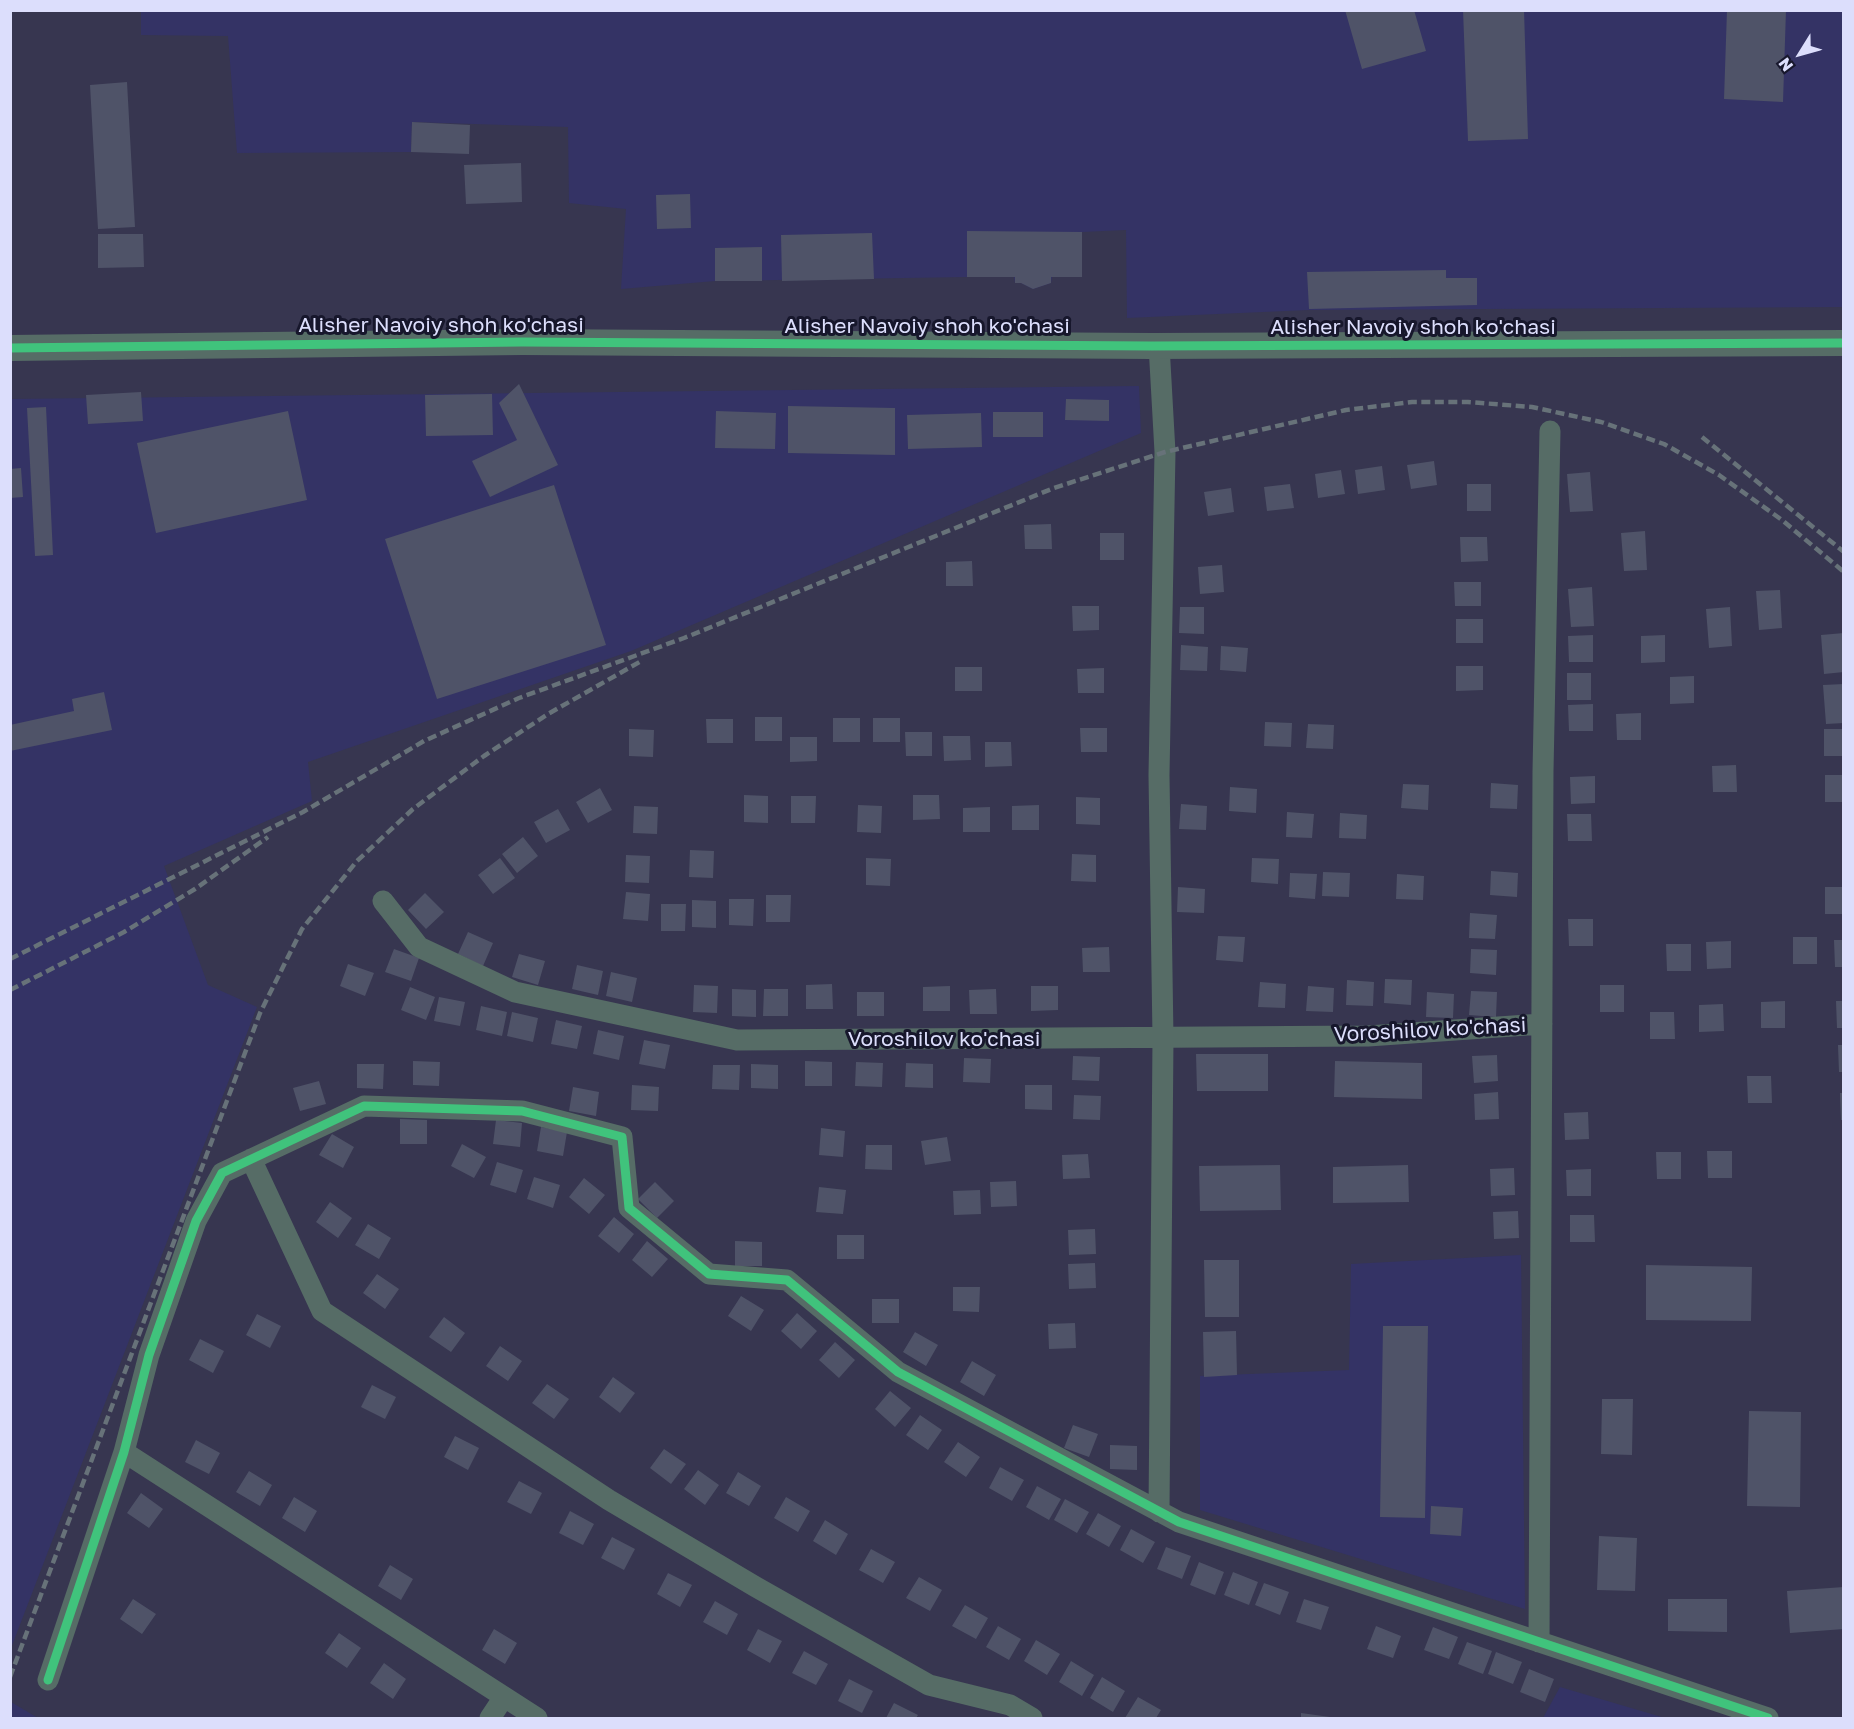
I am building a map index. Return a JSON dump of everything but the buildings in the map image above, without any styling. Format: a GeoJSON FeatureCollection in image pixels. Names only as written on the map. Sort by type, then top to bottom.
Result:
{"type":"FeatureCollection","features":[{"type":"Feature","properties":{"kind":"street","name":"Alisher Navoiy shoh ko'chasi"},"geometry":{"type":"LineString","coordinates":[[10,348],[522,342],[1159,345],[1844,344]]}},
{"type":"Feature","properties":{"kind":"street"},"geometry":{"type":"LineString","coordinates":[[1159,345],[1165,453],[1159,775],[1163,1038],[1159,1512]]}},
{"type":"Feature","properties":{"kind":"street"},"geometry":{"type":"LineString","coordinates":[[1539,1642],[1543,759],[1550,431]]}},
{"type":"Feature","properties":{"kind":"street","name":"Voroshilov ko'chasi"},"geometry":{"type":"LineString","coordinates":[[383,901],[419,947],[515,992],[737,1040],[1368,1036],[1542,1024]]}},
{"type":"Feature","properties":{"kind":"street"},"geometry":{"type":"LineString","coordinates":[[48,1680],[124,1452],[149,1355],[196,1221],[222,1173],[364,1106],[522,1111],[622,1137],[629,1208],[709,1274],[787,1280],[898,1372],[1159,1512],[1179,1522],[1768,1719]]}},
{"type":"Feature","properties":{"kind":"street"},"geometry":{"type":"LineString","coordinates":[[251,1159],[322,1311],[609,1500],[756,1587],[929,1685],[1010,1705],[1032,1719]]}},
{"type":"Feature","properties":{"kind":"street"},"geometry":{"type":"LineString","coordinates":[[124,1452],[537,1719]]}},
{"type":"Feature","properties":{"kind":"street"},"geometry":{"type":"LineString","coordinates":[[490,1719],[504,1697]]}},
{"type":"Feature","properties":{"kind":"shaded area"},"geometry":{"type":"Polygon","coordinates":[[[141,11],[1843,11],[1843,307],[1308,310],[1127,318],[1126,230],[1082,232],[1082,277],[1052,277],[1051,283],[1033,289],[1021,283],[1015,283],[1014,277],[967,277],[715,281],[621,289],[626,209],[569,203],[568,127],[412,122],[411,152],[237,153],[228,36],[141,35],[141,11]]]}},
{"type":"Feature","properties":{"kind":"shaded area"},"geometry":{"type":"Polygon","coordinates":[[[1139,386],[1141,433],[631,651],[308,762],[312,801],[164,866],[208,985],[257,1007],[11,1648],[11,399],[1139,386]]]}},
{"type":"Feature","properties":{"kind":"shaded area"},"geometry":{"type":"Polygon","coordinates":[[[1521,1255],[1525,1609],[1200,1510],[1200,1376],[1349,1370],[1351,1264],[1521,1255]]]}},
{"type":"Feature","properties":{"kind":"shaded area"},"geometry":{"type":"Polygon","coordinates":[[[1560,1687],[1665,1718],[1543,1718],[1560,1687]]]}},
{"type":"Feature","properties":{"kind":"shaded area"},"geometry":{"type":"Polygon","coordinates":[[[11,1702],[38,1718],[11,1718],[11,1702]]]}},
{"type":"Feature","properties":{"kind":"railway"},"geometry":{"type":"LineString","coordinates":[[10,959],[303,812],[424,741],[519,698],[684,638],[1054,488],[1165,452],[1346,410],[1412,402],[1468,402],[1532,407],[1601,422],[1664,444],[1719,475],[1782,520],[1844,572]]}},
{"type":"Feature","properties":{"kind":"railway"},"geometry":{"type":"LineString","coordinates":[[1702,437],[1844,552]]}},
{"type":"Feature","properties":{"kind":"railway"},"geometry":{"type":"LineString","coordinates":[[10,1677],[260,1013],[302,929],[357,861],[413,809],[484,756],[548,714],[643,660]]}},
{"type":"Feature","properties":{"kind":"railway"},"geometry":{"type":"LineString","coordinates":[[10,990],[124,932],[195,889],[268,837]]}},
{"type":"Feature","properties":{"kind":"cycle path"},"geometry":{"type":"LineString","coordinates":[[10,348],[522,342],[1152,346],[1844,343]]}},
{"type":"Feature","properties":{"kind":"cycle path"},"geometry":{"type":"LineString","coordinates":[[48,1680],[124,1452],[149,1355],[196,1221],[222,1173],[364,1106],[522,1111],[622,1137],[629,1208],[709,1274],[787,1280],[898,1372],[1179,1522],[1768,1718]]}}]}
